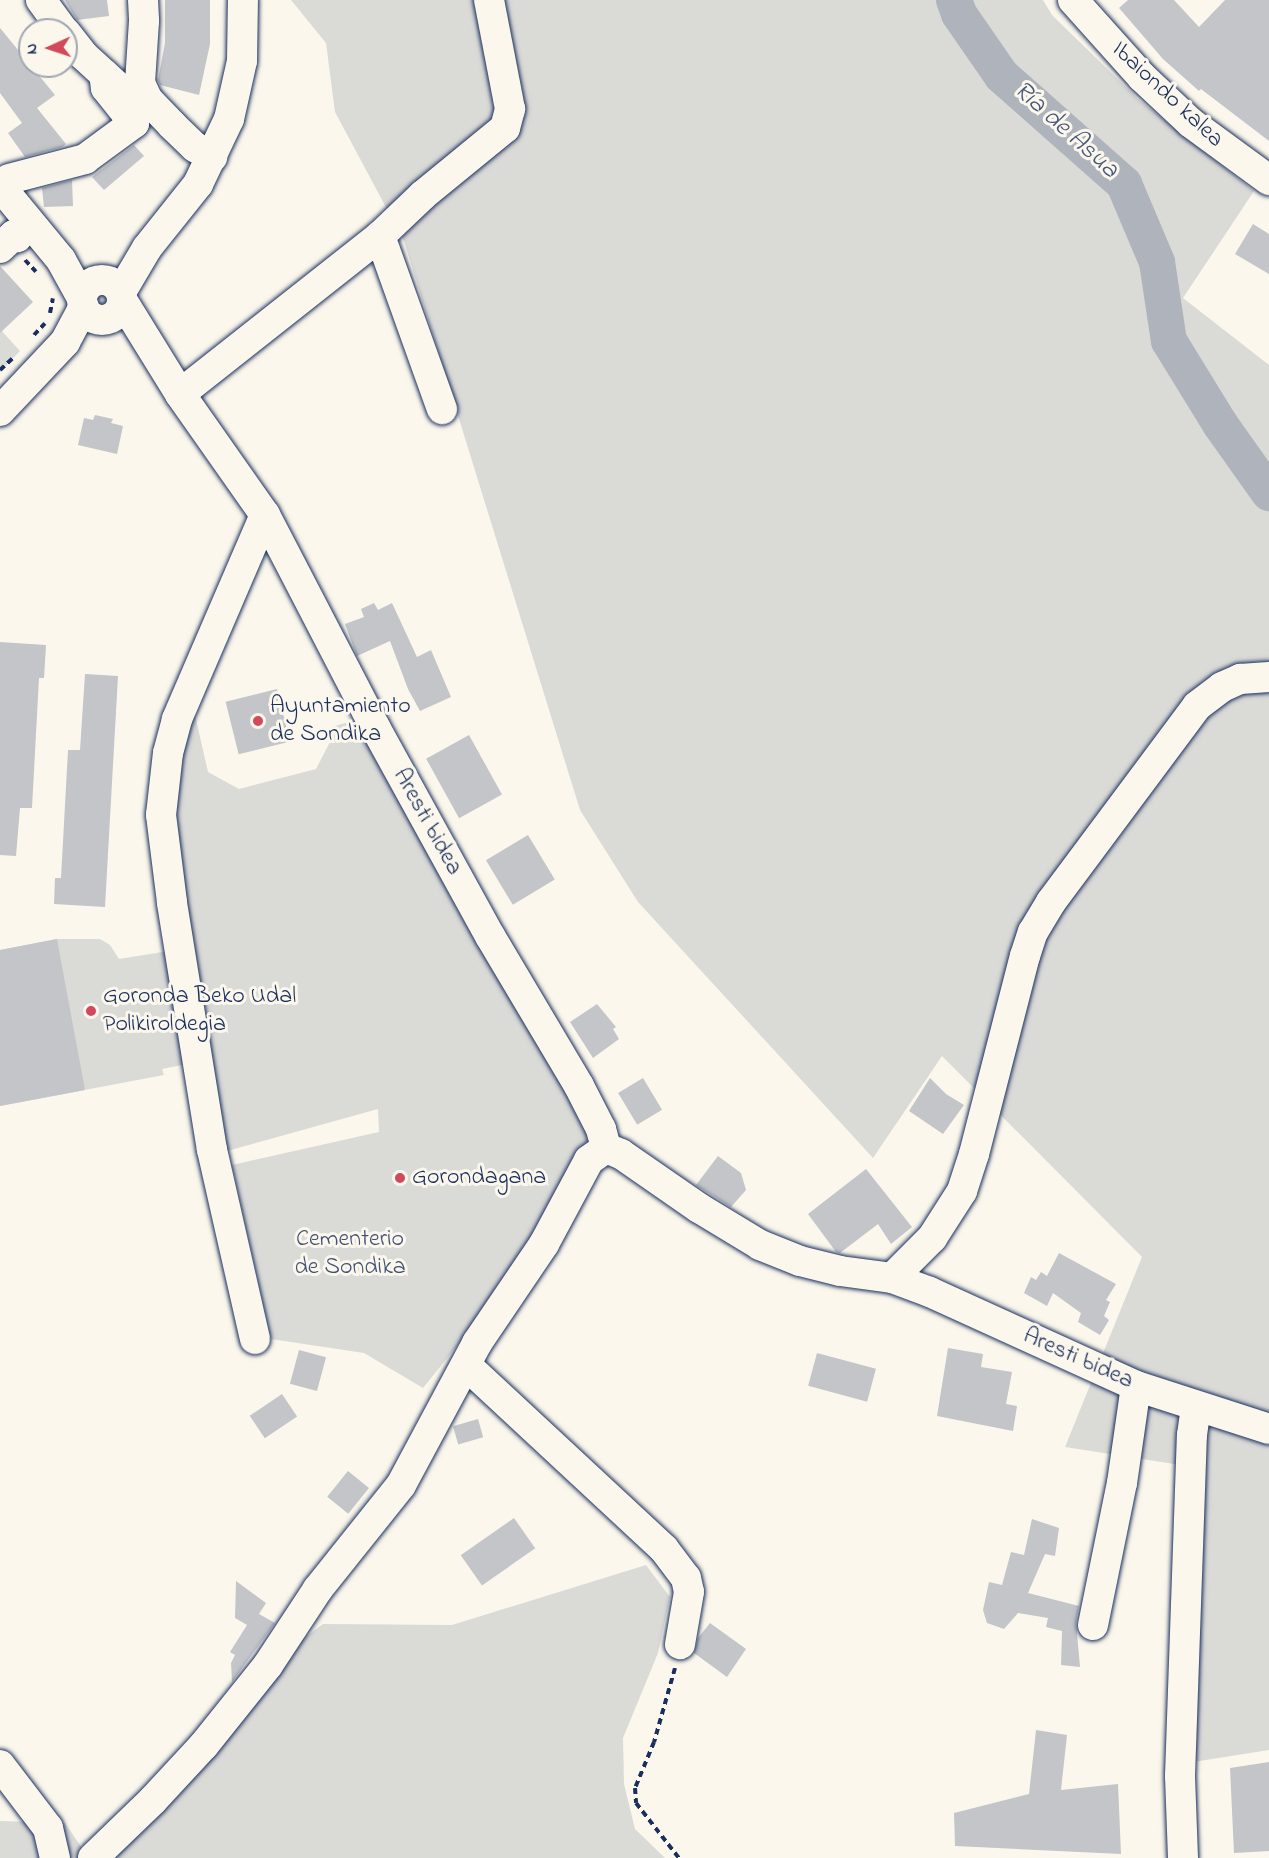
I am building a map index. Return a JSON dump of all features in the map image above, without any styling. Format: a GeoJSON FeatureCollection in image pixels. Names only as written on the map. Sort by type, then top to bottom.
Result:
{"type":"FeatureCollection","features":[{"type":"Feature","properties":{"kind":"street"},"geometry":{"type":"LineString","coordinates":[[41,0],[54,18]]}},
{"type":"Feature","properties":{"kind":"street"},"geometry":{"type":"LineString","coordinates":[[143,0],[140,83],[148,100],[164,117],[195,147],[212,157]]}},
{"type":"Feature","properties":{"kind":"street"},"geometry":{"type":"LineString","coordinates":[[0,411],[103,300],[198,184],[229,118],[242,61],[243,0]]}},
{"type":"Feature","properties":{"kind":"street"},"geometry":{"type":"LineString","coordinates":[[180,394],[380,236],[423,195],[506,128],[510,109],[489,0]]}},
{"type":"Feature","properties":{"kind":"street","name":"Ibaiondo kalea"},"geometry":{"type":"LineString","coordinates":[[1073,0],[1090,22],[1158,93],[1191,123],[1269,180]]}},
{"type":"Feature","properties":{"kind":"street"},"geometry":{"type":"LineString","coordinates":[[4,183],[85,159],[134,123],[106,88],[114,83],[78,46]]}},
{"type":"Feature","properties":{"kind":"street","name":"Aresti bidea"},"geometry":{"type":"LineString","coordinates":[[4,183],[13,237],[52,270],[103,300],[149,346],[265,515],[375,727],[478,916],[579,1086],[601,1129],[606,1148],[621,1154],[699,1208],[760,1245],[800,1261],[840,1271],[892,1278],[930,1292],[1136,1386],[1269,1430]]}},
{"type":"Feature","properties":{"kind":"street"},"geometry":{"type":"LineString","coordinates":[[380,236],[442,409]]}},
{"type":"Feature","properties":{"kind":"street"},"geometry":{"type":"LineString","coordinates":[[255,1339],[212,1150],[161,815],[168,753],[177,719],[265,515]]}},
{"type":"Feature","properties":{"kind":"street"},"geometry":{"type":"LineString","coordinates":[[892,1278],[932,1238],[962,1191],[974,1154],[1025,956],[1033,932],[1051,902],[1197,706],[1222,687],[1240,679],[1269,677]]}},
{"type":"Feature","properties":{"kind":"street"},"geometry":{"type":"LineString","coordinates":[[93,1858],[153,1800],[204,1745],[268,1665],[318,1589],[401,1485],[477,1343],[544,1244],[589,1160],[606,1148]]}},
{"type":"Feature","properties":{"kind":"street"},"geometry":{"type":"LineString","coordinates":[[466,1365],[664,1549],[686,1578],[689,1592],[680,1644]]}},
{"type":"Feature","properties":{"kind":"street"},"geometry":{"type":"LineString","coordinates":[[1093,1625],[1109,1537],[1122,1484],[1136,1386]]}},
{"type":"Feature","properties":{"kind":"street"},"geometry":{"type":"LineString","coordinates":[[1183,1858],[1180,1776],[1192,1435],[1196,1406]]}},
{"type":"Feature","properties":{"kind":"street"},"geometry":{"type":"LineString","coordinates":[[0,1765],[48,1828],[55,1858]]}},
{"type":"Feature","properties":{"kind":"path"},"geometry":{"type":"LineString","coordinates":[[13,237],[52,270]]}},
{"type":"Feature","properties":{"kind":"path"},"geometry":{"type":"LineString","coordinates":[[27,343],[47,321],[52,309],[52,294]]}},
{"type":"Feature","properties":{"kind":"path"},"geometry":{"type":"LineString","coordinates":[[0,370],[20,351]]}},
{"type":"Feature","properties":{"kind":"path"},"geometry":{"type":"LineString","coordinates":[[679,1858],[636,1803],[635,1788],[654,1742],[680,1644]]}},
{"type":"Feature","properties":{"kind":"green space"},"geometry":{"type":"Polygon","coordinates":[[[291,0],[1043,0],[1052,15],[1139,100],[1254,191],[1183,298],[1269,365],[1269,1750],[1193,1762],[1200,1468],[1065,1447],[1142,1257],[942,1056],[873,1158],[638,902],[580,810],[404,241],[335,112],[326,43],[291,0]]]}},
{"type":"Feature","properties":{"kind":"green space"},"geometry":{"type":"Polygon","coordinates":[[[0,329],[20,351],[0,372],[0,329]]]}},
{"type":"Feature","properties":{"kind":"green space","name":"Cementerio de Sondika"},"geometry":{"type":"Polygon","coordinates":[[[193,706],[208,772],[239,789],[316,769],[330,742],[331,727],[356,720],[592,1129],[531,1254],[423,1388],[364,1353],[271,1339],[232,1165],[379,1132],[378,1109],[227,1151],[171,813],[193,706]]]}},
{"type":"Feature","properties":{"kind":"green space","name":"Goronda Beko Udal Polikiroldegia"},"geometry":{"type":"Polygon","coordinates":[[[57,939],[100,939],[110,945],[119,959],[169,951],[192,1063],[162,1069],[164,1075],[0,1106],[0,950],[57,939]]]}},
{"type":"Feature","properties":{"kind":"green space"},"geometry":{"type":"Polygon","coordinates":[[[646,1565],[670,1597],[658,1653],[623,1738],[624,1784],[635,1829],[665,1858],[0,1858],[0,1821],[65,1823],[82,1848],[204,1745],[268,1665],[323,1624],[452,1625],[646,1565]]]}},
{"type":"Feature","properties":{"kind":"building"},"geometry":{"type":"Polygon","coordinates":[[[65,0],[107,0],[109,16],[78,20],[65,0]]]}},
{"type":"Feature","properties":{"kind":"building"},"geometry":{"type":"Polygon","coordinates":[[[165,0],[210,0],[210,44],[199,95],[160,85],[158,80],[165,43],[165,0]]]}},
{"type":"Feature","properties":{"kind":"building"},"geometry":{"type":"Polygon","coordinates":[[[1128,0],[1174,0],[1199,27],[1225,0],[1269,0],[1269,141],[1201,89],[1199,91],[1163,59],[1119,8],[1128,0]]]}},
{"type":"Feature","properties":{"kind":"building"},"geometry":{"type":"Polygon","coordinates":[[[0,28],[18,50],[18,78],[41,78],[55,95],[37,108],[66,144],[25,157],[8,133],[22,123],[0,93],[0,28]]]}},
{"type":"Feature","properties":{"kind":"building"},"geometry":{"type":"Polygon","coordinates":[[[134,145],[144,156],[104,190],[92,177],[134,145]]]}},
{"type":"Feature","properties":{"kind":"building"},"geometry":{"type":"Polygon","coordinates":[[[72,180],[73,206],[44,207],[42,188],[72,180]]]}},
{"type":"Feature","properties":{"kind":"building"},"geometry":{"type":"Polygon","coordinates":[[[1253,224],[1269,234],[1269,274],[1235,254],[1253,224]]]}},
{"type":"Feature","properties":{"kind":"building"},"geometry":{"type":"Polygon","coordinates":[[[0,266],[33,302],[0,333],[0,266]]]}},
{"type":"Feature","properties":{"kind":"building"},"geometry":{"type":"Polygon","coordinates":[[[95,415],[113,419],[111,423],[123,426],[117,454],[78,445],[84,418],[93,420],[95,415]]]}},
{"type":"Feature","properties":{"kind":"building"},"geometry":{"type":"Polygon","coordinates":[[[374,603],[378,610],[392,603],[417,657],[431,650],[451,697],[420,711],[408,689],[390,641],[357,656],[345,624],[364,617],[361,609],[374,603]]]}},
{"type":"Feature","properties":{"kind":"building"},"geometry":{"type":"Polygon","coordinates":[[[0,642],[46,645],[44,678],[39,678],[32,808],[20,808],[16,856],[0,855],[0,642]]]}},
{"type":"Feature","properties":{"kind":"building"},"geometry":{"type":"Polygon","coordinates":[[[85,674],[118,676],[105,907],[54,904],[55,878],[61,878],[68,750],[80,750],[85,674]]]}},
{"type":"Feature","properties":{"kind":"building","name":"Ayuntamiento de Sondika"},"geometry":{"type":"Polygon","coordinates":[[[277,689],[290,741],[239,754],[226,702],[277,689]]]}},
{"type":"Feature","properties":{"kind":"building"},"geometry":{"type":"Polygon","coordinates":[[[469,735],[502,794],[459,818],[426,759],[469,735]]]}},
{"type":"Feature","properties":{"kind":"building"},"geometry":{"type":"Polygon","coordinates":[[[528,835],[555,880],[513,905],[486,860],[528,835]]]}},
{"type":"Feature","properties":{"kind":"building"},"geometry":{"type":"Polygon","coordinates":[[[57,939],[85,1090],[0,1106],[0,950],[57,939]]]}},
{"type":"Feature","properties":{"kind":"building"},"geometry":{"type":"Polygon","coordinates":[[[597,1004],[616,1027],[613,1029],[619,1039],[593,1058],[570,1022],[597,1004]]]}},
{"type":"Feature","properties":{"kind":"building"},"geometry":{"type":"Polygon","coordinates":[[[643,1078],[662,1110],[637,1125],[618,1093],[643,1078]]]}},
{"type":"Feature","properties":{"kind":"building"},"geometry":{"type":"Polygon","coordinates":[[[930,1078],[946,1094],[964,1105],[943,1134],[909,1111],[930,1078]]]}},
{"type":"Feature","properties":{"kind":"building"},"geometry":{"type":"Polygon","coordinates":[[[718,1156],[741,1173],[746,1190],[731,1207],[696,1185],[718,1156]]]}},
{"type":"Feature","properties":{"kind":"building"},"geometry":{"type":"Polygon","coordinates":[[[866,1169],[912,1227],[891,1244],[878,1224],[840,1253],[836,1252],[808,1214],[866,1169]]]}},
{"type":"Feature","properties":{"kind":"building"},"geometry":{"type":"Polygon","coordinates":[[[1059,1253],[1116,1284],[1106,1300],[1110,1302],[1104,1316],[1109,1320],[1100,1335],[1078,1322],[1081,1313],[1053,1293],[1047,1306],[1024,1293],[1031,1277],[1036,1280],[1041,1272],[1047,1276],[1059,1253]]]}},
{"type":"Feature","properties":{"kind":"building"},"geometry":{"type":"Polygon","coordinates":[[[948,1348],[983,1354],[981,1367],[1012,1372],[1006,1404],[1017,1406],[1013,1431],[937,1416],[948,1348]]]}},
{"type":"Feature","properties":{"kind":"building"},"geometry":{"type":"Polygon","coordinates":[[[299,1350],[326,1357],[317,1391],[290,1384],[299,1350]]]}},
{"type":"Feature","properties":{"kind":"building"},"geometry":{"type":"Polygon","coordinates":[[[817,1353],[876,1369],[867,1402],[808,1386],[817,1353]]]}},
{"type":"Feature","properties":{"kind":"building"},"geometry":{"type":"Polygon","coordinates":[[[282,1394],[297,1416],[265,1438],[250,1416],[282,1394]]]}},
{"type":"Feature","properties":{"kind":"building"},"geometry":{"type":"Polygon","coordinates":[[[478,1419],[483,1437],[458,1444],[453,1426],[478,1419]]]}},
{"type":"Feature","properties":{"kind":"building"},"geometry":{"type":"Polygon","coordinates":[[[348,1471],[369,1488],[348,1514],[327,1497],[348,1471]]]}},
{"type":"Feature","properties":{"kind":"building"},"geometry":{"type":"Polygon","coordinates":[[[514,1518],[535,1548],[482,1586],[461,1555],[514,1518]]]}},
{"type":"Feature","properties":{"kind":"building"},"geometry":{"type":"Polygon","coordinates":[[[1032,1519],[1059,1528],[1055,1556],[1045,1554],[1028,1593],[1079,1606],[1076,1622],[1080,1667],[1061,1665],[1062,1631],[1046,1627],[1048,1618],[1018,1613],[1004,1629],[987,1623],[983,1610],[989,1582],[1002,1585],[1011,1552],[1024,1555],[1032,1519]]]}},
{"type":"Feature","properties":{"kind":"building"},"geometry":{"type":"Polygon","coordinates":[[[236,1581],[266,1603],[259,1614],[275,1623],[232,1682],[231,1663],[235,1655],[230,1652],[247,1625],[235,1618],[236,1581]]]}},
{"type":"Feature","properties":{"kind":"building"},"geometry":{"type":"Polygon","coordinates":[[[710,1623],[746,1649],[727,1677],[694,1653],[698,1638],[710,1623]]]}},
{"type":"Feature","properties":{"kind":"building"},"geometry":{"type":"Polygon","coordinates":[[[1036,1730],[1067,1735],[1061,1790],[1118,1784],[1121,1854],[955,1846],[954,1813],[1029,1794],[1036,1730]]]}},
{"type":"Feature","properties":{"kind":"building"},"geometry":{"type":"Polygon","coordinates":[[[1269,1762],[1269,1851],[1234,1853],[1230,1768],[1269,1762]]]}},
{"type":"Feature","properties":{"kind":"waterway","name":"Ría de Asua"},"geometry":{"type":"LineString","coordinates":[[954,0],[959,14],[1002,76],[1124,184],[1157,262],[1169,341],[1220,424],[1269,493]]}},
{"type":"Feature","properties":{"kind":"place","name":"Ayuntamiento de Sondika"},"geometry":{"type":"Point","coordinates":[258,721]}},
{"type":"Feature","properties":{"kind":"place","name":"Goronda Beko Udal Polikiroldegia"},"geometry":{"type":"Point","coordinates":[91,1011]}},
{"type":"Feature","properties":{"kind":"place","name":"Gorondagana"},"geometry":{"type":"Point","coordinates":[400,1178]}}]}
